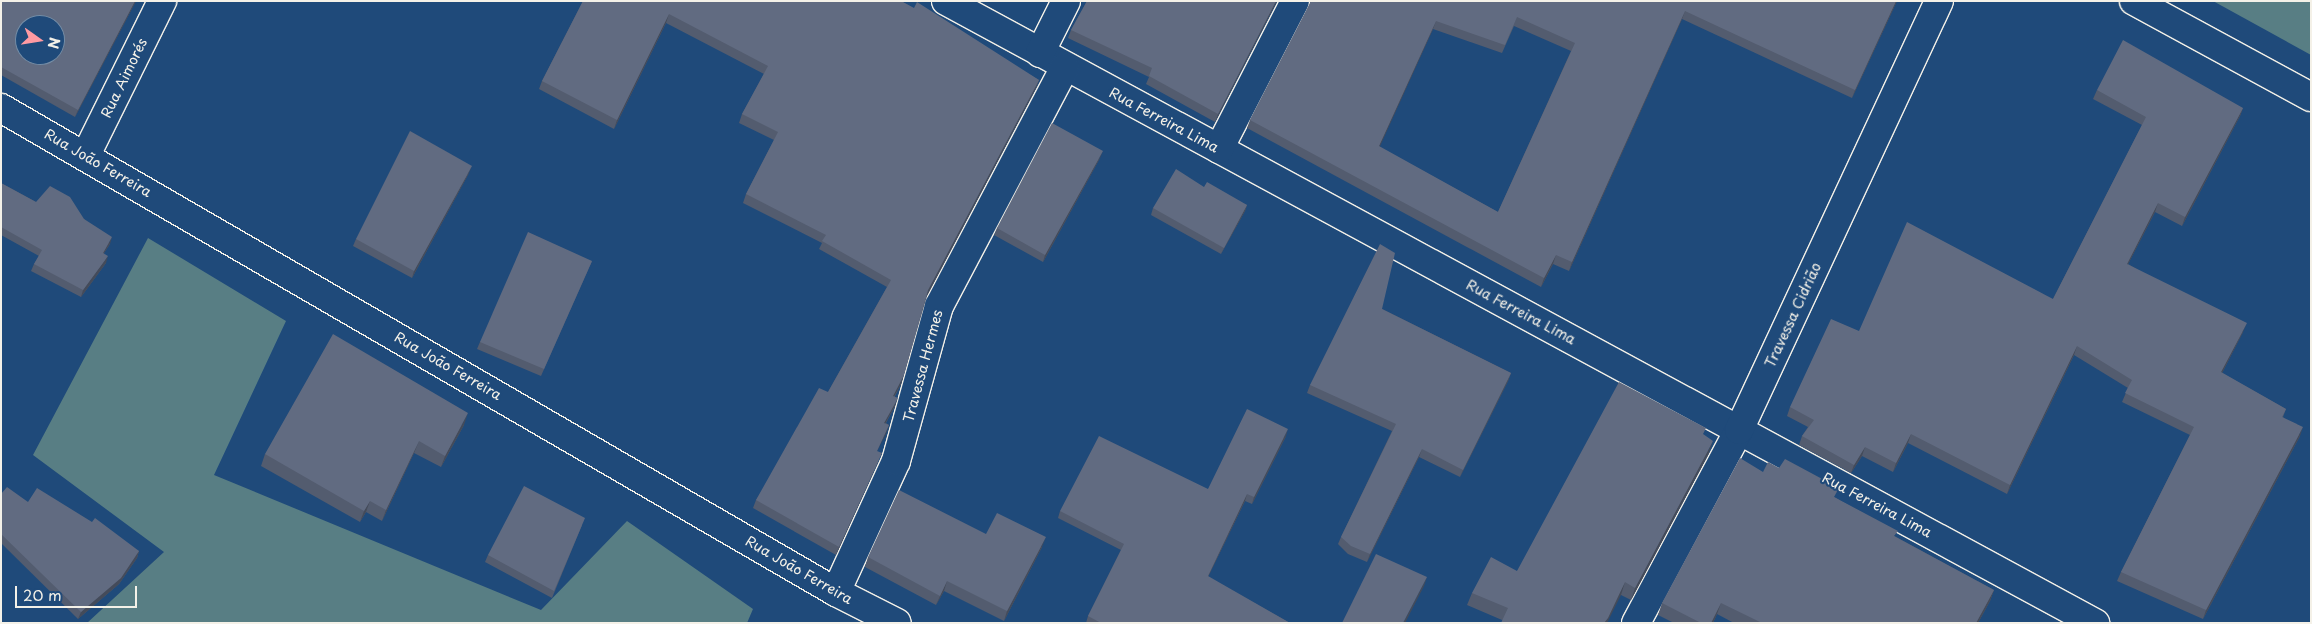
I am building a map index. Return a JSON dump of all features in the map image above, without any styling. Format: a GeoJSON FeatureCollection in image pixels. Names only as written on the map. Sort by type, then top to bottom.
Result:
{"type":"FeatureCollection","features":[{"type":"Feature","properties":{"kind":"street","name":"Rua Aimorés"},"geometry":{"type":"LineString","coordinates":[[86,155],[162,1]]}},
{"type":"Feature","properties":{"kind":"street","name":"Rua Ferreira Lima"},"geometry":{"type":"LineString","coordinates":[[946,1],[2095,623]]}},
{"type":"Feature","properties":{"kind":"street"},"geometry":{"type":"LineString","coordinates":[[1040,53],[1066,1]]}},
{"type":"Feature","properties":{"kind":"street"},"geometry":{"type":"LineString","coordinates":[[1219,149],[1295,1]]}},
{"type":"Feature","properties":{"kind":"street","name":"Travessa Cidrião"},"geometry":{"type":"LineString","coordinates":[[1636,623],[1740,430],[1939,1]]}},
{"type":"Feature","properties":{"kind":"street"},"geometry":{"type":"LineString","coordinates":[[2134,1],[2311,97]]}},
{"type":"Feature","properties":{"kind":"street","name":"Travessa Hermes"},"geometry":{"type":"LineString","coordinates":[[836,592],[896,462],[939,306],[1065,67]]}},
{"type":"Feature","properties":{"kind":"street","name":"Rua João Ferreira"},"geometry":{"type":"LineString","coordinates":[[1,108],[86,155],[836,592],[897,623]]}},
{"type":"Feature","properties":{"kind":"green space"},"geometry":{"type":"Polygon","coordinates":[[[2213,1],[2311,1],[2311,55],[2213,1]]]}},
{"type":"Feature","properties":{"kind":"green space"},"geometry":{"type":"Polygon","coordinates":[[[148,238],[286,321],[214,475],[541,610],[627,521],[753,609],[747,623],[87,623],[164,552],[33,455],[148,238]]]}},
{"type":"Feature","properties":{"kind":"building"},"geometry":{"type":"Polygon","coordinates":[[[1,1],[135,1],[78,110],[1,67],[1,1]]]}},
{"type":"Feature","properties":{"kind":"building"},"geometry":{"type":"Polygon","coordinates":[[[583,1],[901,1],[914,8],[917,2],[1039,80],[928,290],[904,375],[893,396],[898,398],[884,423],[889,425],[877,451],[882,453],[839,547],[756,500],[819,388],[828,392],[891,280],[822,241],[826,235],[746,194],[778,132],[742,114],[768,66],[669,14],[617,120],[542,81],[583,1]]]}},
{"type":"Feature","properties":{"kind":"building"},"geometry":{"type":"Polygon","coordinates":[[[1087,1],[1276,1],[1218,114],[1149,76],[1152,68],[1071,30],[1087,1]]]}},
{"type":"Feature","properties":{"kind":"building"},"geometry":{"type":"Polygon","coordinates":[[[1311,1],[1896,1],[1855,90],[1685,11],[1572,262],[1556,255],[1544,278],[1250,120],[1311,1]],[[1517,17],[1505,45],[1436,21],[1379,146],[1498,212],[1575,43],[1517,17]]]}},
{"type":"Feature","properties":{"kind":"building"},"geometry":{"type":"Polygon","coordinates":[[[2123,40],[2243,108],[2185,217],[2158,203],[2127,264],[2247,323],[2221,372],[2286,409],[2282,417],[2303,427],[2206,610],[2121,572],[2194,427],[2125,393],[2132,380],[2077,346],[2010,485],[1911,434],[1896,463],[1865,447],[1854,465],[1802,436],[1814,420],[1790,407],[1831,319],[1859,331],[1907,222],[2053,299],[2146,117],[2097,90],[2123,40]]]}},
{"type":"Feature","properties":{"kind":"building"},"geometry":{"type":"Polygon","coordinates":[[[1052,123],[1103,151],[1045,255],[997,228],[1052,123]]]}},
{"type":"Feature","properties":{"kind":"building"},"geometry":{"type":"Polygon","coordinates":[[[410,131],[472,166],[414,271],[356,239],[410,131]]]}},
{"type":"Feature","properties":{"kind":"building"},"geometry":{"type":"Polygon","coordinates":[[[1176,169],[1204,187],[1207,182],[1247,205],[1224,248],[1153,208],[1176,169]]]}},
{"type":"Feature","properties":{"kind":"building"},"geometry":{"type":"Polygon","coordinates":[[[1,183],[36,202],[50,186],[70,197],[84,219],[112,237],[103,253],[108,256],[83,290],[34,264],[42,250],[1,227],[1,183]]]}},
{"type":"Feature","properties":{"kind":"building"},"geometry":{"type":"Polygon","coordinates":[[[528,232],[592,261],[544,369],[480,342],[528,232]]]}},
{"type":"Feature","properties":{"kind":"building"},"geometry":{"type":"Polygon","coordinates":[[[1380,244],[1395,253],[1382,309],[1511,373],[1463,470],[1422,449],[1370,554],[1351,546],[1341,537],[1396,424],[1310,385],[1380,244]]]}},
{"type":"Feature","properties":{"kind":"building"},"geometry":{"type":"Polygon","coordinates":[[[333,334],[468,413],[445,456],[419,441],[386,510],[370,501],[364,511],[265,454],[333,334]]]}},
{"type":"Feature","properties":{"kind":"building"},"geometry":{"type":"Polygon","coordinates":[[[1619,382],[1706,428],[1703,434],[1713,441],[1635,588],[1625,582],[1604,623],[1501,623],[1508,608],[1472,593],[1491,557],[1517,571],[1619,382]]]}},
{"type":"Feature","properties":{"kind":"building"},"geometry":{"type":"Polygon","coordinates":[[[1247,409],[1288,429],[1254,497],[1247,494],[1208,576],[1290,623],[1101,623],[1088,616],[1124,544],[1060,511],[1099,436],[1208,489],[1247,409]]]}},
{"type":"Feature","properties":{"kind":"building"},"geometry":{"type":"Polygon","coordinates":[[[1740,458],[1763,472],[1768,462],[1779,468],[1785,459],[1839,488],[1834,497],[1898,531],[1894,536],[1994,590],[1976,623],[1762,623],[1721,603],[1711,623],[1701,623],[1662,603],[1740,458]]]}},
{"type":"Feature","properties":{"kind":"building"},"geometry":{"type":"Polygon","coordinates":[[[524,486],[585,518],[554,591],[488,555],[524,486]]]}},
{"type":"Feature","properties":{"kind":"building"},"geometry":{"type":"Polygon","coordinates":[[[7,487],[28,502],[37,488],[92,522],[95,518],[139,551],[121,578],[81,612],[1,534],[1,494],[7,487]]]}},
{"type":"Feature","properties":{"kind":"building"},"geometry":{"type":"Polygon","coordinates":[[[899,490],[986,534],[997,513],[1046,537],[1007,611],[947,581],[940,596],[868,557],[899,490]]]}},
{"type":"Feature","properties":{"kind":"building"},"geometry":{"type":"Polygon","coordinates":[[[1376,554],[1427,577],[1403,623],[1342,623],[1376,554]]]}}]}
